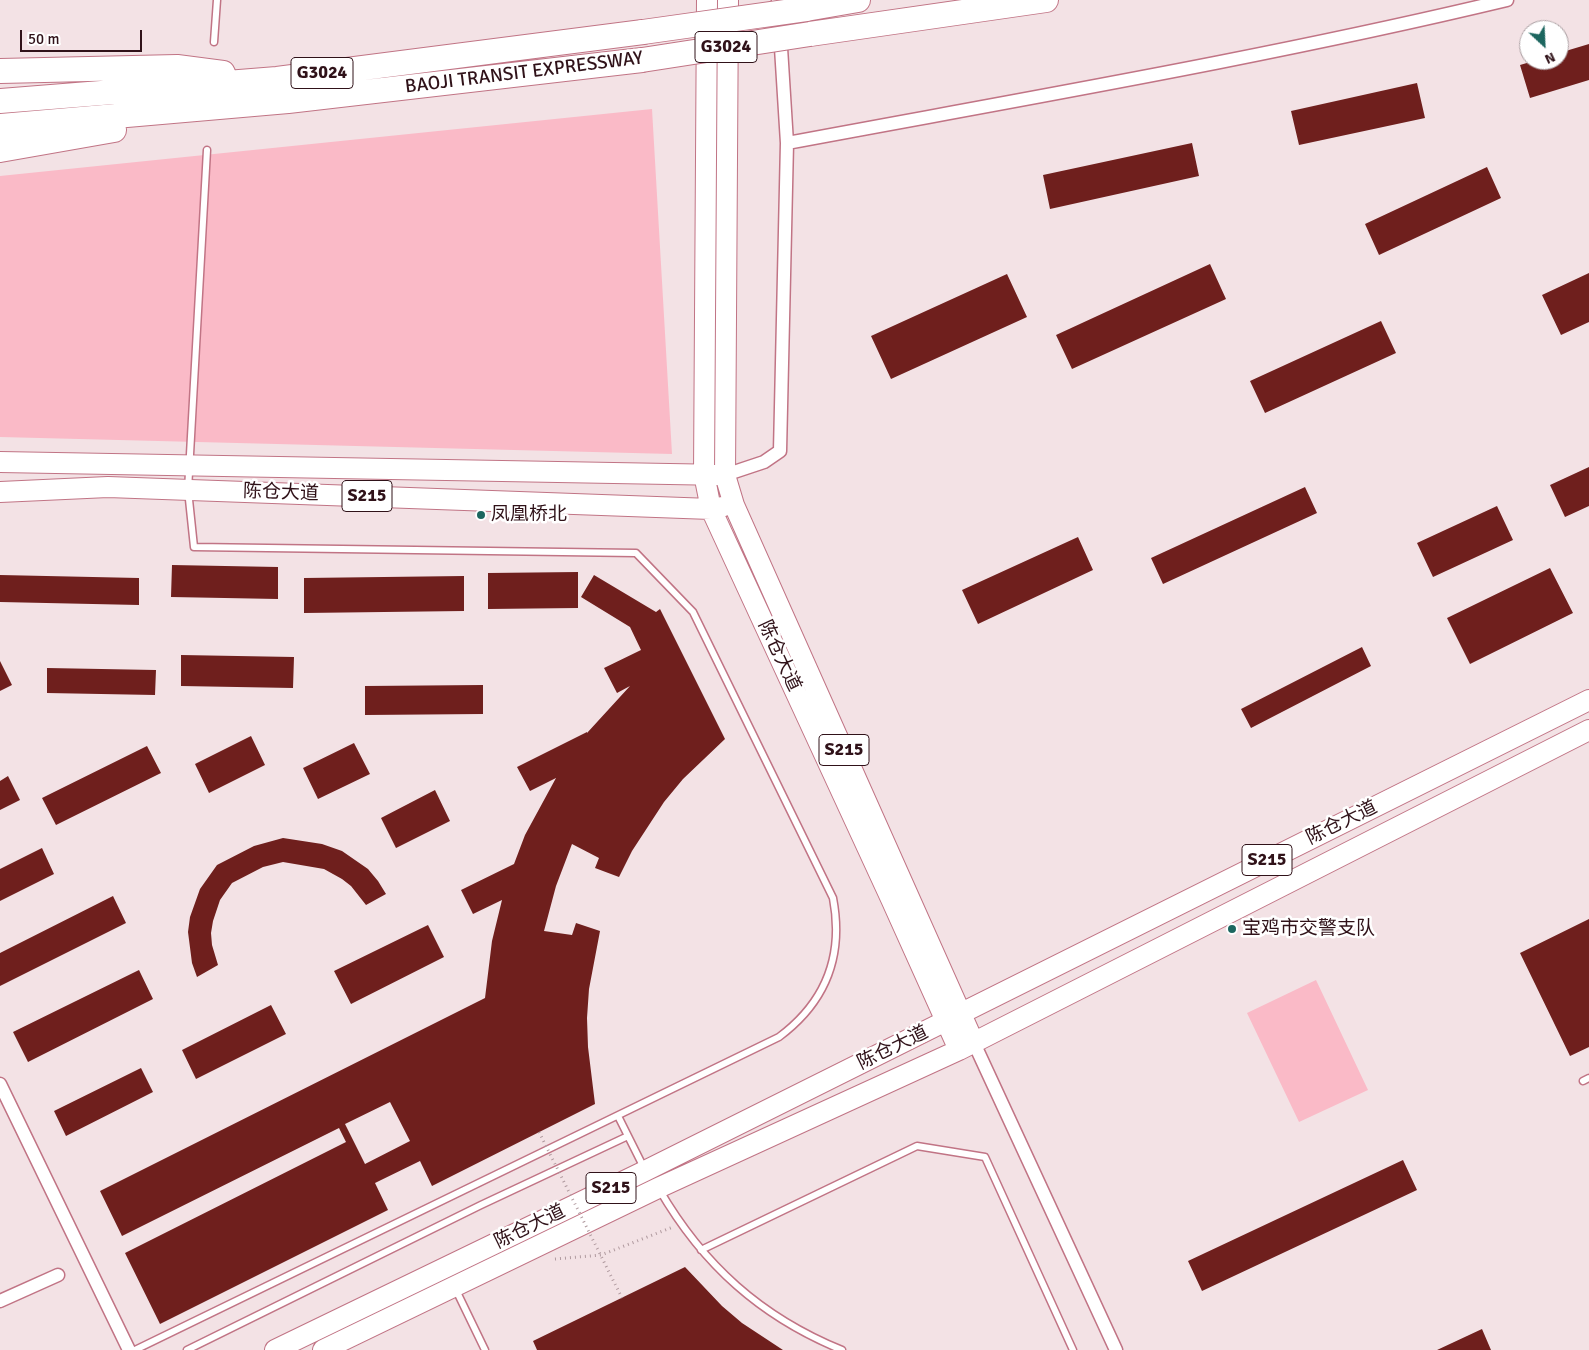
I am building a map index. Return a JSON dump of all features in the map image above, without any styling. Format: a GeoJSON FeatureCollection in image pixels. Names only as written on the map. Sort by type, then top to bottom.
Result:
{"type":"FeatureCollection","features":[{"type":"Feature","properties":{"kind":"highway","name":"BAOJI TRANSIT EXPRESSWAY"},"geometry":{"type":"LineString","coordinates":[[0,101],[277,79],[642,32],[858,0]]}},
{"type":"Feature","properties":{"kind":"highway","name":"BAOJI TRANSIT EXPRESSWAY"},"geometry":{"type":"LineString","coordinates":[[0,126],[288,101],[642,60],[1046,0]]}},
{"type":"Feature","properties":{"kind":"highway"},"geometry":{"type":"LineString","coordinates":[[0,71],[177,67],[277,79]]}},
{"type":"Feature","properties":{"kind":"highway"},"geometry":{"type":"LineString","coordinates":[[0,150],[288,101]]}},
{"type":"Feature","properties":{"kind":"main road"},"geometry":{"type":"LineString","coordinates":[[707,0],[704,474],[711,509]]}},
{"type":"Feature","properties":{"kind":"main road","name":"陈仓大道"},"geometry":{"type":"LineString","coordinates":[[728,0],[725,475],[734,505],[966,1047]]}},
{"type":"Feature","properties":{"kind":"main road"},"geometry":{"type":"LineString","coordinates":[[0,462],[725,475]]}},
{"type":"Feature","properties":{"kind":"main road","name":"陈仓大道"},"geometry":{"type":"LineString","coordinates":[[0,492],[108,487],[711,509],[734,505]]}},
{"type":"Feature","properties":{"kind":"main road","name":"陈仓大道"},"geometry":{"type":"LineString","coordinates":[[711,509],[891,898],[954,1017]]}},
{"type":"Feature","properties":{"kind":"main road","name":"陈仓大道"},"geometry":{"type":"LineString","coordinates":[[275,1350],[645,1171],[1589,700]]}},
{"type":"Feature","properties":{"kind":"main road","name":"陈仓大道"},"geometry":{"type":"LineString","coordinates":[[323,1350],[658,1188],[966,1047],[1589,730]]}},
{"type":"Feature","properties":{"kind":"street"},"geometry":{"type":"LineString","coordinates":[[725,475],[764,462],[780,451],[787,143],[778,0]]}},
{"type":"Feature","properties":{"kind":"street"},"geometry":{"type":"LineString","coordinates":[[787,143],[1172,73],[1303,46],[1507,0]]}},
{"type":"Feature","properties":{"kind":"street"},"geometry":{"type":"LineString","coordinates":[[966,1047],[1116,1350]]}},
{"type":"Feature","properties":{"kind":"street"},"geometry":{"type":"LineString","coordinates":[[0,1084],[130,1350]]}},
{"type":"Feature","properties":{"kind":"street"},"geometry":{"type":"LineString","coordinates":[[0,1301],[58,1275]]}},
{"type":"Feature","properties":{"kind":"lane"},"geometry":{"type":"LineString","coordinates":[[214,42],[217,0]]}},
{"type":"Feature","properties":{"kind":"lane"},"geometry":{"type":"LineString","coordinates":[[135,1350],[763,1045],[793,1026],[806,1013],[821,991],[832,967],[836,950],[837,932],[833,898],[693,612],[636,552],[194,547],[188,490],[207,150]]}},
{"type":"Feature","properties":{"kind":"lane"},"geometry":{"type":"LineString","coordinates":[[618,1116],[645,1171]]}},
{"type":"Feature","properties":{"kind":"lane"},"geometry":{"type":"LineString","coordinates":[[187,1350],[481,1205],[628,1136]]}},
{"type":"Feature","properties":{"kind":"lane"},"geometry":{"type":"LineString","coordinates":[[701,1250],[917,1146],[985,1157],[1073,1350]]}},
{"type":"Feature","properties":{"kind":"lane"},"geometry":{"type":"LineString","coordinates":[[658,1188],[681,1224],[701,1250],[748,1297],[795,1328],[842,1350]]}},
{"type":"Feature","properties":{"kind":"lane"},"geometry":{"type":"LineString","coordinates":[[454,1286],[485,1350]]}},
{"type":"Feature","properties":{"kind":"path"},"geometry":{"type":"LineString","coordinates":[[539,1132],[622,1298]]}},
{"type":"Feature","properties":{"kind":"path"},"geometry":{"type":"LineString","coordinates":[[551,1259],[601,1255],[681,1224]]}},
{"type":"Feature","properties":{"kind":"shaded area"},"geometry":{"type":"Polygon","coordinates":[[[652,109],[672,454],[0,437],[0,176],[652,109]]]}},
{"type":"Feature","properties":{"kind":"shaded area"},"geometry":{"type":"Polygon","coordinates":[[[1316,980],[1368,1090],[1299,1122],[1247,1013],[1316,980]]]}},
{"type":"Feature","properties":{"kind":"building"},"geometry":{"type":"Polygon","coordinates":[[[1589,44],[1589,80],[1530,98],[1522,70],[1569,70],[1569,50],[1589,44]]]}},
{"type":"Feature","properties":{"kind":"building"},"geometry":{"type":"Polygon","coordinates":[[[1417,83],[1425,118],[1299,145],[1291,111],[1417,83]]]}},
{"type":"Feature","properties":{"kind":"building"},"geometry":{"type":"Polygon","coordinates":[[[1192,143],[1199,176],[1050,209],[1043,175],[1192,143]]]}},
{"type":"Feature","properties":{"kind":"building"},"geometry":{"type":"Polygon","coordinates":[[[1487,167],[1501,198],[1379,255],[1365,224],[1487,167]]]}},
{"type":"Feature","properties":{"kind":"building"},"geometry":{"type":"Polygon","coordinates":[[[1210,264],[1226,299],[1072,369],[1056,335],[1210,264]]]}},
{"type":"Feature","properties":{"kind":"building"},"geometry":{"type":"Polygon","coordinates":[[[1589,273],[1589,322],[1561,335],[1542,295],[1589,273]]]}},
{"type":"Feature","properties":{"kind":"building"},"geometry":{"type":"Polygon","coordinates":[[[1007,274],[1027,317],[891,379],[871,336],[1007,274]]]}},
{"type":"Feature","properties":{"kind":"building"},"geometry":{"type":"Polygon","coordinates":[[[1381,321],[1396,353],[1265,413],[1250,381],[1381,321]]]}},
{"type":"Feature","properties":{"kind":"building"},"geometry":{"type":"Polygon","coordinates":[[[1589,467],[1589,506],[1565,517],[1550,485],[1589,467]]]}},
{"type":"Feature","properties":{"kind":"building"},"geometry":{"type":"Polygon","coordinates":[[[1305,487],[1317,513],[1163,584],[1151,558],[1305,487]]]}},
{"type":"Feature","properties":{"kind":"building"},"geometry":{"type":"Polygon","coordinates":[[[1497,506],[1513,540],[1433,577],[1417,543],[1497,506]]]}},
{"type":"Feature","properties":{"kind":"building"},"geometry":{"type":"Polygon","coordinates":[[[1078,537],[1093,570],[978,624],[962,590],[1078,537]]]}},
{"type":"Feature","properties":{"kind":"building"},"geometry":{"type":"Polygon","coordinates":[[[172,565],[278,567],[278,599],[171,597],[172,565]]]}},
{"type":"Feature","properties":{"kind":"building"},"geometry":{"type":"Polygon","coordinates":[[[1550,568],[1573,613],[1470,664],[1447,618],[1550,568]]]}},
{"type":"Feature","properties":{"kind":"building"},"geometry":{"type":"Polygon","coordinates":[[[578,572],[578,608],[488,609],[488,573],[578,572]]]}},
{"type":"Feature","properties":{"kind":"building"},"geometry":{"type":"Polygon","coordinates":[[[0,575],[139,578],[139,605],[0,602],[0,575]]]}},
{"type":"Feature","properties":{"kind":"building"},"geometry":{"type":"Polygon","coordinates":[[[594,575],[656,612],[660,609],[725,739],[683,779],[664,802],[632,851],[619,877],[595,868],[599,858],[572,844],[556,886],[544,931],[572,935],[576,923],[600,931],[589,989],[587,1018],[588,1047],[595,1104],[432,1186],[420,1161],[375,1183],[388,1210],[160,1324],[125,1253],[346,1142],[339,1128],[122,1236],[100,1191],[485,998],[492,941],[502,900],[473,914],[461,890],[514,864],[525,835],[556,778],[530,791],[517,767],[587,733],[630,686],[617,693],[604,668],[641,650],[630,627],[581,597],[594,575]],[[390,1102],[345,1124],[365,1164],[410,1141],[390,1102]]]}},
{"type":"Feature","properties":{"kind":"building"},"geometry":{"type":"Polygon","coordinates":[[[464,576],[464,611],[304,613],[304,578],[464,576]]]}},
{"type":"Feature","properties":{"kind":"building"},"geometry":{"type":"Polygon","coordinates":[[[1362,647],[1371,666],[1251,728],[1241,709],[1362,647]]]}},
{"type":"Feature","properties":{"kind":"building"},"geometry":{"type":"Polygon","coordinates":[[[181,655],[294,657],[293,688],[181,686],[181,655]]]}},
{"type":"Feature","properties":{"kind":"building"},"geometry":{"type":"Polygon","coordinates":[[[0,661],[12,685],[0,691],[0,661]]]}},
{"type":"Feature","properties":{"kind":"building"},"geometry":{"type":"Polygon","coordinates":[[[47,668],[156,670],[155,695],[47,693],[47,668]]]}},
{"type":"Feature","properties":{"kind":"building"},"geometry":{"type":"Polygon","coordinates":[[[483,685],[483,714],[365,715],[365,686],[483,685]]]}},
{"type":"Feature","properties":{"kind":"building"},"geometry":{"type":"Polygon","coordinates":[[[251,736],[265,765],[209,793],[195,764],[251,736]]]}},
{"type":"Feature","properties":{"kind":"building"},"geometry":{"type":"Polygon","coordinates":[[[354,743],[370,774],[318,799],[303,768],[354,743]]]}},
{"type":"Feature","properties":{"kind":"building"},"geometry":{"type":"Polygon","coordinates":[[[147,746],[161,773],[56,825],[42,798],[147,746]]]}},
{"type":"Feature","properties":{"kind":"building"},"geometry":{"type":"Polygon","coordinates":[[[8,776],[20,800],[0,810],[0,781],[8,776]]]}},
{"type":"Feature","properties":{"kind":"building"},"geometry":{"type":"Polygon","coordinates":[[[435,790],[450,821],[396,848],[381,818],[435,790]]]}},
{"type":"Feature","properties":{"kind":"building"},"geometry":{"type":"Polygon","coordinates":[[[283,838],[322,844],[342,851],[368,869],[386,894],[366,905],[351,886],[324,869],[283,862],[263,867],[232,883],[220,900],[211,933],[212,945],[218,965],[197,977],[192,963],[188,932],[190,917],[200,889],[217,865],[254,846],[283,838]]]}},
{"type":"Feature","properties":{"kind":"building"},"geometry":{"type":"Polygon","coordinates":[[[42,848],[54,874],[0,901],[0,869],[42,848]]]}},
{"type":"Feature","properties":{"kind":"building"},"geometry":{"type":"Polygon","coordinates":[[[113,896],[126,923],[0,986],[0,953],[113,896]]]}},
{"type":"Feature","properties":{"kind":"building"},"geometry":{"type":"Polygon","coordinates":[[[1589,919],[1589,1047],[1570,1056],[1520,953],[1589,919]]]}},
{"type":"Feature","properties":{"kind":"building"},"geometry":{"type":"Polygon","coordinates":[[[428,925],[444,957],[351,1004],[334,971],[428,925]]]}},
{"type":"Feature","properties":{"kind":"building"},"geometry":{"type":"Polygon","coordinates":[[[139,970],[153,999],[28,1062],[13,1032],[139,970]]]}},
{"type":"Feature","properties":{"kind":"building"},"geometry":{"type":"Polygon","coordinates":[[[271,1005],[286,1034],[196,1079],[182,1050],[271,1005]]]}},
{"type":"Feature","properties":{"kind":"building"},"geometry":{"type":"Polygon","coordinates":[[[141,1068],[153,1092],[66,1136],[54,1111],[141,1068]]]}},
{"type":"Feature","properties":{"kind":"building"},"geometry":{"type":"Polygon","coordinates":[[[1403,1160],[1417,1190],[1202,1291],[1188,1261],[1403,1160]]]}},
{"type":"Feature","properties":{"kind":"building"},"geometry":{"type":"Polygon","coordinates":[[[685,1267],[722,1306],[742,1323],[783,1350],[537,1350],[533,1341],[685,1267]]]}},
{"type":"Feature","properties":{"kind":"building"},"geometry":{"type":"Polygon","coordinates":[[[1482,1329],[1491,1350],[1437,1350],[1482,1329]]]}},
{"type":"Feature","properties":{"kind":"place","name":"凤凰桥北"},"geometry":{"type":"Point","coordinates":[481,515]}},
{"type":"Feature","properties":{"kind":"place","name":"宝鸡市交警支队"},"geometry":{"type":"Point","coordinates":[1232,929]}}]}
